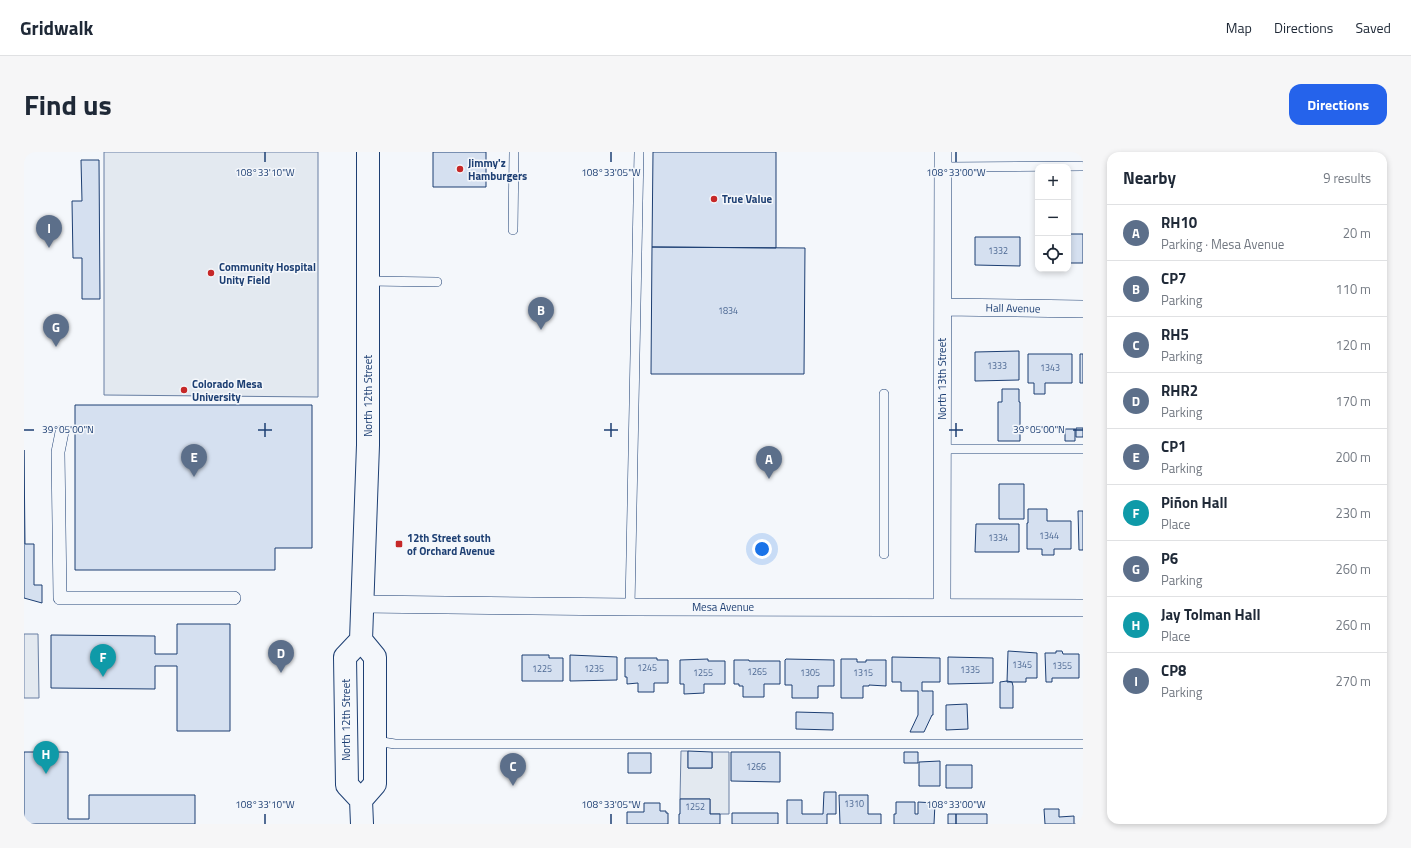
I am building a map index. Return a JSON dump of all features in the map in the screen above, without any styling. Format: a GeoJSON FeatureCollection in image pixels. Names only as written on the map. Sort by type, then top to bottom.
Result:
{"type":"FeatureCollection","features":[{"type":"Feature","properties":{"kind":"main road","name":"North 12th Street"},"geometry":{"type":"LineString","coordinates":[[361,800],[346,785],[345,657],[361,640],[368,445],[368,152]]}},
{"type":"Feature","properties":{"kind":"main road"},"geometry":{"type":"LineString","coordinates":[[361,640],[375,657],[376,741],[375,784],[361,800],[362,824]]}},
{"type":"Feature","properties":{"kind":"street","name":"North 13th Street"},"geometry":{"type":"LineString","coordinates":[[942,607],[943,160]]}},
{"type":"Feature","properties":{"kind":"street","name":"Hall Avenue"},"geometry":{"type":"LineString","coordinates":[[943,307],[1083,309]]}},
{"type":"Feature","properties":{"kind":"street"},"geometry":{"type":"LineString","coordinates":[[62,432],[58,452],[60,598],[234,598]]}},
{"type":"Feature","properties":{"kind":"street","name":"Mesa Avenue"},"geometry":{"type":"LineString","coordinates":[[362,604],[630,607],[1083,608]]}},
{"type":"Feature","properties":{"kind":"lane"},"geometry":{"type":"LineString","coordinates":[[514,152],[514,230]]}},
{"type":"Feature","properties":{"kind":"lane"},"geometry":{"type":"LineString","coordinates":[[630,607],[639,152]]}},
{"type":"Feature","properties":{"kind":"lane"},"geometry":{"type":"LineString","coordinates":[[943,160],[1083,166]]}},
{"type":"Feature","properties":{"kind":"lane"},"geometry":{"type":"LineString","coordinates":[[368,281],[437,282]]}},
{"type":"Feature","properties":{"kind":"lane"},"geometry":{"type":"LineString","coordinates":[[884,394],[884,554]]}},
{"type":"Feature","properties":{"kind":"lane"},"geometry":{"type":"LineString","coordinates":[[942,449],[1083,449]]}},
{"type":"Feature","properties":{"kind":"lane"},"geometry":{"type":"LineString","coordinates":[[376,741],[395,744],[1083,744]]}},
{"type":"Feature","properties":{"kind":"shaded area","name":"Community Hospital Unity Field"},"geometry":{"type":"Polygon","coordinates":[[[104,152],[318,152],[318,397],[104,395],[104,152]]]}},
{"type":"Feature","properties":{"kind":"shaded area"},"geometry":{"type":"Polygon","coordinates":[[[24,634],[38,634],[39,698],[24,698],[24,634]]]}},
{"type":"Feature","properties":{"kind":"shaded area"},"geometry":{"type":"Polygon","coordinates":[[[681,751],[688,751],[688,768],[712,768],[712,752],[729,752],[729,814],[710,814],[710,799],[680,799],[681,751]]]}},
{"type":"Feature","properties":{"kind":"building"},"geometry":{"type":"Polygon","coordinates":[[[433,152],[486,152],[486,187],[433,187],[433,152]]]}},
{"type":"Feature","properties":{"kind":"building","name":"True Value"},"geometry":{"type":"Polygon","coordinates":[[[653,152],[776,152],[776,248],[652,247],[653,152]]]}},
{"type":"Feature","properties":{"kind":"building"},"geometry":{"type":"Polygon","coordinates":[[[81,160],[99,160],[100,299],[82,299],[82,258],[73,258],[72,201],[82,201],[81,160]]]}},
{"type":"Feature","properties":{"kind":"building"},"geometry":{"type":"Polygon","coordinates":[[[1071,234],[1083,234],[1083,263],[1071,263],[1071,234]]]}},
{"type":"Feature","properties":{"kind":"building"},"geometry":{"type":"Polygon","coordinates":[[[975,237],[1020,237],[1020,266],[975,265],[975,237]]]}},
{"type":"Feature","properties":{"kind":"building"},"geometry":{"type":"Polygon","coordinates":[[[652,247],[805,248],[804,374],[651,374],[652,247]]]}},
{"type":"Feature","properties":{"kind":"building"},"geometry":{"type":"Polygon","coordinates":[[[1019,351],[1019,380],[975,381],[975,352],[1019,351]]]}},
{"type":"Feature","properties":{"kind":"building"},"geometry":{"type":"Polygon","coordinates":[[[1028,354],[1072,354],[1072,383],[1045,383],[1045,394],[1034,394],[1034,383],[1028,383],[1028,354]]]}},
{"type":"Feature","properties":{"kind":"building"},"geometry":{"type":"Polygon","coordinates":[[[1080,354],[1083,354],[1083,383],[1080,383],[1080,354]]]}},
{"type":"Feature","properties":{"kind":"building"},"geometry":{"type":"Polygon","coordinates":[[[1002,389],[1019,389],[1020,441],[998,441],[998,402],[1002,402],[1002,389]]]}},
{"type":"Feature","properties":{"kind":"building"},"geometry":{"type":"Polygon","coordinates":[[[75,405],[312,405],[312,548],[275,548],[275,570],[75,570],[75,405]]]}},
{"type":"Feature","properties":{"kind":"building"},"geometry":{"type":"Polygon","coordinates":[[[1076,428],[1083,428],[1083,437],[1076,437],[1076,428]]]}},
{"type":"Feature","properties":{"kind":"building"},"geometry":{"type":"Polygon","coordinates":[[[1065,429],[1075,429],[1075,441],[1065,441],[1065,429]]]}},
{"type":"Feature","properties":{"kind":"building"},"geometry":{"type":"Polygon","coordinates":[[[24,450],[25,544],[34,544],[34,585],[42,585],[42,603],[24,598],[24,450]]]}},
{"type":"Feature","properties":{"kind":"building"},"geometry":{"type":"Polygon","coordinates":[[[999,484],[1024,484],[1024,519],[999,519],[999,484]]]}},
{"type":"Feature","properties":{"kind":"building"},"geometry":{"type":"Polygon","coordinates":[[[1028,509],[1047,509],[1047,521],[1071,521],[1071,549],[1054,549],[1054,555],[1042,555],[1042,549],[1027,549],[1028,509]]]}},
{"type":"Feature","properties":{"kind":"building"},"geometry":{"type":"Polygon","coordinates":[[[1078,511],[1083,511],[1083,550],[1079,550],[1078,511]]]}},
{"type":"Feature","properties":{"kind":"building"},"geometry":{"type":"Polygon","coordinates":[[[976,524],[1019,524],[1019,552],[975,552],[976,524]]]}},
{"type":"Feature","properties":{"kind":"building"},"geometry":{"type":"Polygon","coordinates":[[[177,624],[230,624],[230,731],[177,731],[177,666],[155,666],[155,689],[51,688],[51,635],[155,636],[155,654],[177,654],[177,624]]]}},
{"type":"Feature","properties":{"kind":"building"},"geometry":{"type":"Polygon","coordinates":[[[1008,651],[1037,653],[1037,678],[1026,678],[1026,682],[1007,682],[1008,651]]]}},
{"type":"Feature","properties":{"kind":"building"},"geometry":{"type":"Polygon","coordinates":[[[1056,651],[1062,651],[1063,654],[1079,654],[1079,678],[1052,678],[1052,682],[1046,682],[1045,653],[1056,653],[1056,651]]]}},
{"type":"Feature","properties":{"kind":"building"},"geometry":{"type":"Polygon","coordinates":[[[522,655],[549,655],[549,658],[563,658],[563,681],[522,681],[522,655]]]}},
{"type":"Feature","properties":{"kind":"building"},"geometry":{"type":"Polygon","coordinates":[[[570,655],[617,657],[617,680],[570,681],[570,655]]]}},
{"type":"Feature","properties":{"kind":"building"},"geometry":{"type":"Polygon","coordinates":[[[892,657],[940,658],[940,682],[922,682],[922,691],[933,691],[933,715],[924,732],[910,732],[918,715],[918,691],[901,691],[901,682],[892,682],[892,657]]]}},
{"type":"Feature","properties":{"kind":"building"},"geometry":{"type":"Polygon","coordinates":[[[948,657],[993,658],[993,683],[948,684],[948,657]]]}},
{"type":"Feature","properties":{"kind":"building"},"geometry":{"type":"Polygon","coordinates":[[[625,658],[657,658],[657,660],[668,660],[668,683],[654,683],[654,692],[638,692],[638,683],[627,684],[627,677],[625,677],[625,658]]]}},
{"type":"Feature","properties":{"kind":"building"},"geometry":{"type":"Polygon","coordinates":[[[708,659],[708,661],[725,661],[725,684],[704,684],[704,693],[684,694],[684,684],[680,684],[680,660],[708,659]]]}},
{"type":"Feature","properties":{"kind":"building"},"geometry":{"type":"Polygon","coordinates":[[[786,659],[834,660],[834,686],[818,686],[818,698],[792,698],[792,685],[785,685],[786,659]]]}},
{"type":"Feature","properties":{"kind":"building"},"geometry":{"type":"Polygon","coordinates":[[[841,659],[857,659],[857,662],[866,662],[866,660],[886,660],[886,686],[863,686],[863,698],[841,698],[841,659]]]}},
{"type":"Feature","properties":{"kind":"building"},"geometry":{"type":"Polygon","coordinates":[[[734,660],[780,661],[780,684],[764,684],[764,697],[743,697],[743,686],[734,684],[734,660]]]}},
{"type":"Feature","properties":{"kind":"building"},"geometry":{"type":"Polygon","coordinates":[[[1000,682],[1012,682],[1013,686],[1013,708],[1000,708],[1000,682]]]}},
{"type":"Feature","properties":{"kind":"building"},"geometry":{"type":"Polygon","coordinates":[[[967,704],[968,729],[946,730],[946,705],[967,704]]]}},
{"type":"Feature","properties":{"kind":"building"},"geometry":{"type":"Polygon","coordinates":[[[796,712],[833,713],[833,730],[796,729],[796,712]]]}},
{"type":"Feature","properties":{"kind":"building"},"geometry":{"type":"Polygon","coordinates":[[[688,751],[712,752],[712,768],[688,768],[688,751]]]}},
{"type":"Feature","properties":{"kind":"building"},"geometry":{"type":"Polygon","coordinates":[[[24,752],[68,752],[68,819],[89,819],[89,795],[195,795],[195,824],[24,824],[24,752]]]}},
{"type":"Feature","properties":{"kind":"building"},"geometry":{"type":"Polygon","coordinates":[[[731,752],[780,752],[780,782],[731,781],[731,752]]]}},
{"type":"Feature","properties":{"kind":"building"},"geometry":{"type":"Polygon","coordinates":[[[904,752],[918,752],[918,763],[904,763],[904,752]]]}},
{"type":"Feature","properties":{"kind":"building"},"geometry":{"type":"Polygon","coordinates":[[[628,753],[651,753],[651,773],[628,773],[628,753]]]}},
{"type":"Feature","properties":{"kind":"building"},"geometry":{"type":"Polygon","coordinates":[[[940,761],[940,786],[919,786],[919,762],[940,761]]]}},
{"type":"Feature","properties":{"kind":"building"},"geometry":{"type":"Polygon","coordinates":[[[946,765],[972,765],[972,788],[946,788],[946,765]]]}},
{"type":"Feature","properties":{"kind":"building"},"geometry":{"type":"Polygon","coordinates":[[[824,792],[836,792],[836,814],[827,814],[827,824],[787,824],[787,800],[802,800],[802,814],[823,814],[824,792]]]}},
{"type":"Feature","properties":{"kind":"building"},"geometry":{"type":"Polygon","coordinates":[[[839,795],[868,795],[868,814],[881,814],[881,824],[840,824],[839,795]]]}},
{"type":"Feature","properties":{"kind":"building"},"geometry":{"type":"Polygon","coordinates":[[[680,799],[710,799],[710,814],[720,814],[720,824],[679,824],[680,799]]]}},
{"type":"Feature","properties":{"kind":"building"},"geometry":{"type":"Polygon","coordinates":[[[896,802],[915,802],[915,814],[918,814],[918,802],[935,803],[934,824],[894,824],[896,802]]]}},
{"type":"Feature","properties":{"kind":"building"},"geometry":{"type":"Polygon","coordinates":[[[644,803],[660,803],[660,811],[666,811],[666,813],[668,813],[668,824],[627,824],[627,812],[644,812],[644,803]]]}},
{"type":"Feature","properties":{"kind":"building"},"geometry":{"type":"Polygon","coordinates":[[[1044,809],[1059,809],[1059,817],[1074,816],[1074,824],[1045,824],[1044,809]]]}},
{"type":"Feature","properties":{"kind":"building"},"geometry":{"type":"Polygon","coordinates":[[[732,813],[778,813],[778,824],[732,824],[732,813]]]}},
{"type":"Feature","properties":{"kind":"building"},"geometry":{"type":"Polygon","coordinates":[[[948,814],[987,814],[987,824],[948,824],[948,814]]]}},
{"type":"Feature","properties":{"kind":"place","name":"Jimmy'z Hamburgers"},"geometry":{"type":"Point","coordinates":[460,169]}},
{"type":"Feature","properties":{"kind":"place","name":"True Value"},"geometry":{"type":"Point","coordinates":[714,199]}},
{"type":"Feature","properties":{"kind":"place","name":"CP8"},"geometry":{"type":"Point","coordinates":[49,248]}},
{"type":"Feature","properties":{"kind":"place","name":"Community Hospital Unity Field"},"geometry":{"type":"Point","coordinates":[211,273]}},
{"type":"Feature","properties":{"kind":"place","name":"CP7"},"geometry":{"type":"Point","coordinates":[541,330]}},
{"type":"Feature","properties":{"kind":"place","name":"P6"},"geometry":{"type":"Point","coordinates":[56,347]}},
{"type":"Feature","properties":{"kind":"place","name":"Colorado Mesa University"},"geometry":{"type":"Point","coordinates":[184,390]}},
{"type":"Feature","properties":{"kind":"place","name":"CP1"},"geometry":{"type":"Point","coordinates":[194,477]}},
{"type":"Feature","properties":{"kind":"place","name":"RH10"},"geometry":{"type":"Point","coordinates":[769,479]}},
{"type":"Feature","properties":{"kind":"place","name":"12th Street south of Orchard Avenue"},"geometry":{"type":"Point","coordinates":[399,544]}},
{"type":"Feature","properties":{"kind":"place","name":"RHR2"},"geometry":{"type":"Point","coordinates":[281,673]}},
{"type":"Feature","properties":{"kind":"place","name":"Piñon Hall"},"geometry":{"type":"Point","coordinates":[103,677]}},
{"type":"Feature","properties":{"kind":"place","name":"Jay Tolman Hall"},"geometry":{"type":"Point","coordinates":[46,774]}},
{"type":"Feature","properties":{"kind":"place","name":"RH5"},"geometry":{"type":"Point","coordinates":[513,786]}}]}
